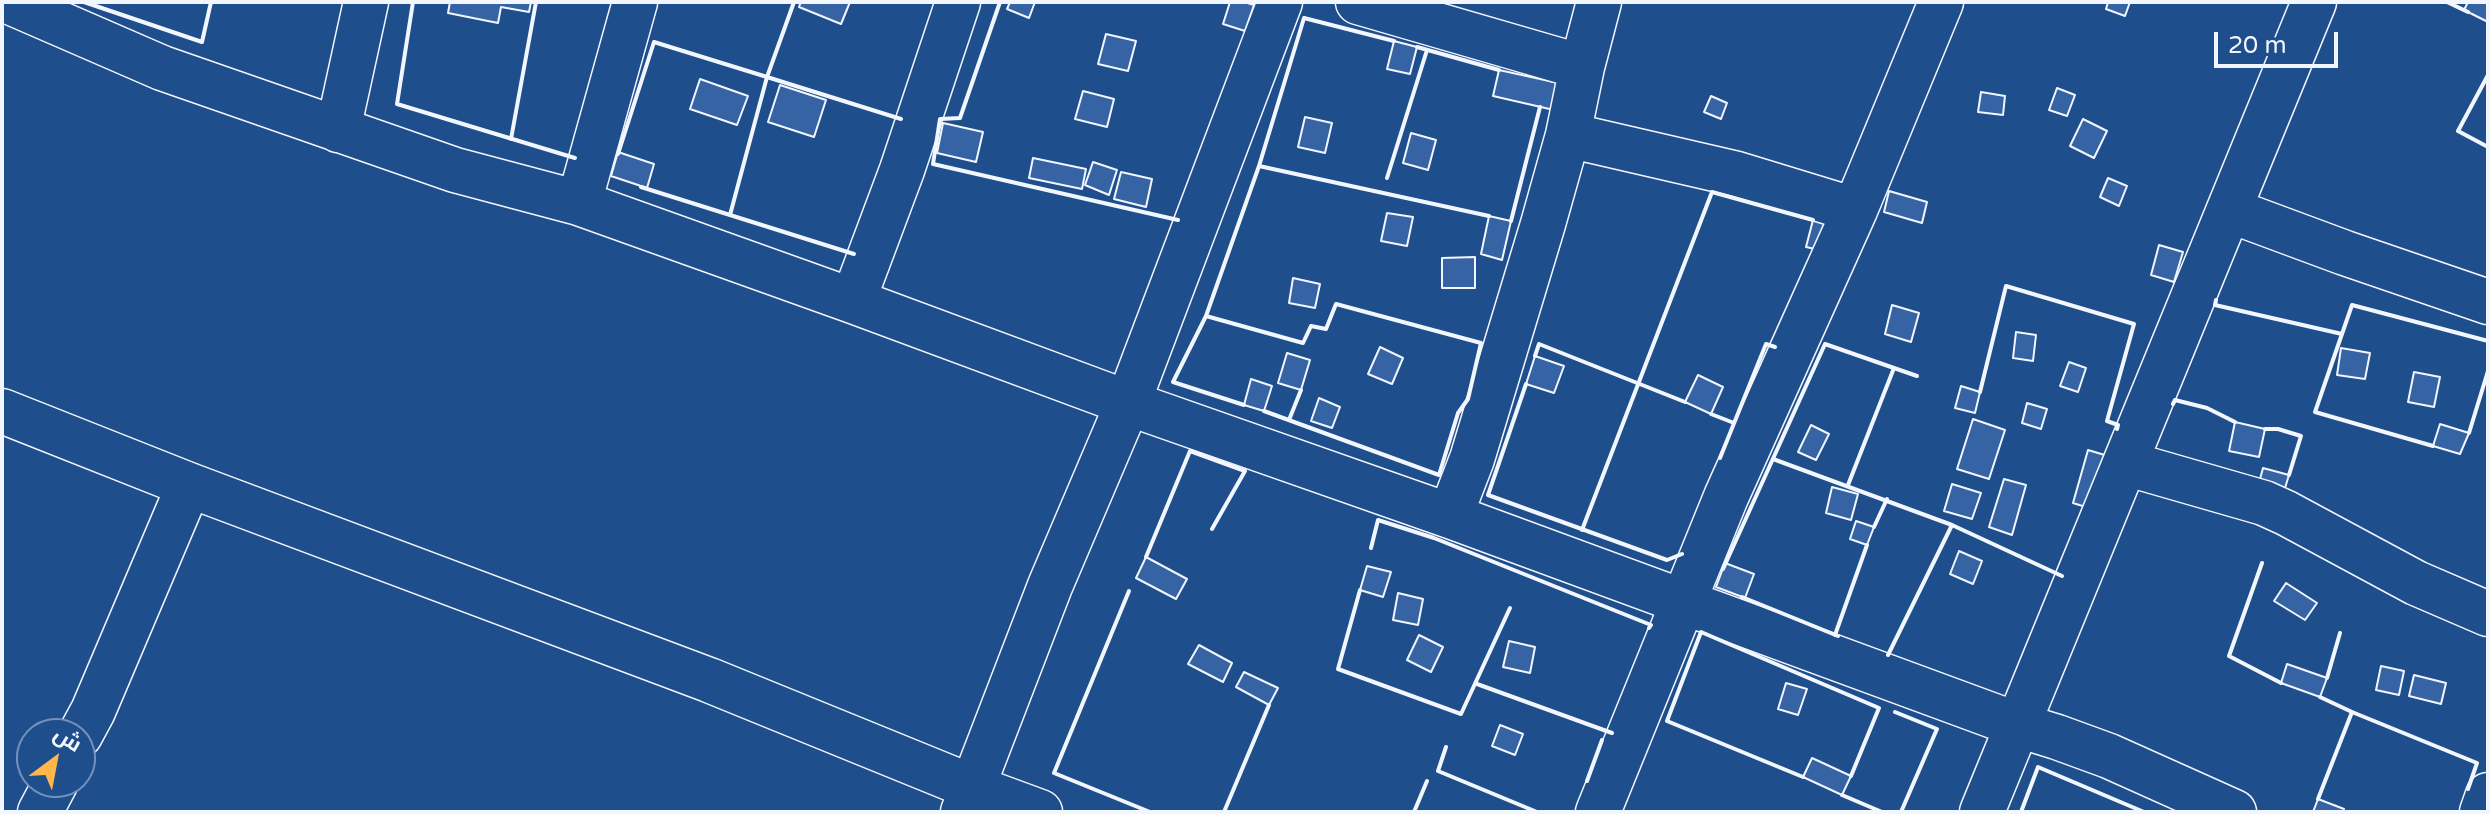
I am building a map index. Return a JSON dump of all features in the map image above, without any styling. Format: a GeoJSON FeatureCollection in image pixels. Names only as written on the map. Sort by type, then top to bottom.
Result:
{"type":"FeatureCollection","features":[{"type":"Feature","properties":{"kind":"street"},"geometry":{"type":"LineString","coordinates":[[338,130],[366,2]]}},
{"type":"Feature","properties":{"kind":"street"},"geometry":{"type":"LineString","coordinates":[[579,203],[635,2]]}},
{"type":"Feature","properties":{"kind":"street"},"geometry":{"type":"LineString","coordinates":[[853,301],[902,170],[958,2]]}},
{"type":"Feature","properties":{"kind":"street"},"geometry":{"type":"LineString","coordinates":[[968,800],[1050,586],[1128,403],[1280,2]]}},
{"type":"Feature","properties":{"kind":"street"},"geometry":{"type":"LineString","coordinates":[[1358,2],[1582,67]]}},
{"type":"Feature","properties":{"kind":"street"},"geometry":{"type":"LineString","coordinates":[[1450,516],[1472,459],[1568,135],[1599,2]]}},
{"type":"Feature","properties":{"kind":"street"},"geometry":{"type":"LineString","coordinates":[[1598,812],[1726,497],[1855,210],[1941,2]]}},
{"type":"Feature","properties":{"kind":"street"},"geometry":{"type":"LineString","coordinates":[[1982,812],[2314,2]]}},
{"type":"Feature","properties":{"kind":"street"},"geometry":{"type":"LineString","coordinates":[[14,3],[162,68],[455,170],[579,203],[853,301],[2109,756],[2234,812]]}},
{"type":"Feature","properties":{"kind":"street"},"geometry":{"type":"LineString","coordinates":[[1568,135],[1737,174],[1855,210]]}},
{"type":"Feature","properties":{"kind":"street"},"geometry":{"type":"LineString","coordinates":[[2229,210],[2488,302]]}},
{"type":"Feature","properties":{"kind":"street"},"geometry":{"type":"LineString","coordinates":[[2,411],[189,485],[709,680],[968,800],[1040,812]]}},
{"type":"Feature","properties":{"kind":"street"},"geometry":{"type":"LineString","coordinates":[[2125,463],[2264,503],[2416,583],[2488,614]]}},
{"type":"Feature","properties":{"kind":"street"},"geometry":{"type":"LineString","coordinates":[[89,718],[189,485]]}},
{"type":"Feature","properties":{"kind":"street"},"geometry":{"type":"LineString","coordinates":[[2482,812],[2488,795]]}},
{"type":"Feature","properties":{"kind":"street"},"geometry":{"type":"LineString","coordinates":[[2,807],[15,812]]}},
{"type":"Feature","properties":{"kind":"building"},"geometry":{"type":"Polygon","coordinates":[[[450,2],[531,2],[529,12],[501,7],[498,23],[448,13],[450,2]]]}},
{"type":"Feature","properties":{"kind":"building"},"geometry":{"type":"Polygon","coordinates":[[[801,2],[850,2],[841,24],[799,7],[801,2]]]}},
{"type":"Feature","properties":{"kind":"building"},"geometry":{"type":"Polygon","coordinates":[[[1010,2],[1035,2],[1029,18],[1007,9],[1010,2]]]}},
{"type":"Feature","properties":{"kind":"building"},"geometry":{"type":"Polygon","coordinates":[[[1230,2],[1254,5],[1245,31],[1223,24],[1230,2]]]}},
{"type":"Feature","properties":{"kind":"building"},"geometry":{"type":"Polygon","coordinates":[[[2108,2],[2130,2],[2125,16],[2106,9],[2108,2]]]}},
{"type":"Feature","properties":{"kind":"building"},"geometry":{"type":"Polygon","coordinates":[[[2468,2],[2488,2],[2488,22],[2464,10],[2468,2]]]}},
{"type":"Feature","properties":{"kind":"building"},"geometry":{"type":"Polygon","coordinates":[[[1106,34],[1136,41],[1128,71],[1098,64],[1106,34]]]}},
{"type":"Feature","properties":{"kind":"building"},"geometry":{"type":"Polygon","coordinates":[[[1394,41],[1417,47],[1410,74],[1387,69],[1394,41]]]}},
{"type":"Feature","properties":{"kind":"building"},"geometry":{"type":"Polygon","coordinates":[[[1499,70],[1572,86],[1567,113],[1493,96],[1499,70]]]}},
{"type":"Feature","properties":{"kind":"building"},"geometry":{"type":"Polygon","coordinates":[[[700,79],[748,96],[737,125],[690,109],[700,79]]]}},
{"type":"Feature","properties":{"kind":"building"},"geometry":{"type":"Polygon","coordinates":[[[780,85],[826,100],[814,137],[768,122],[780,85]]]}},
{"type":"Feature","properties":{"kind":"building"},"geometry":{"type":"Polygon","coordinates":[[[2057,88],[2075,95],[2067,116],[2049,110],[2057,88]]]}},
{"type":"Feature","properties":{"kind":"building"},"geometry":{"type":"Polygon","coordinates":[[[1083,91],[1114,99],[1107,127],[1075,119],[1083,91]]]}},
{"type":"Feature","properties":{"kind":"building"},"geometry":{"type":"Polygon","coordinates":[[[1981,92],[2005,96],[2003,115],[1978,112],[1981,92]]]}},
{"type":"Feature","properties":{"kind":"building"},"geometry":{"type":"Polygon","coordinates":[[[1711,96],[1727,103],[1721,119],[1704,112],[1711,96]]]}},
{"type":"Feature","properties":{"kind":"building"},"geometry":{"type":"Polygon","coordinates":[[[1305,117],[1332,123],[1325,153],[1298,147],[1305,117]]]}},
{"type":"Feature","properties":{"kind":"building"},"geometry":{"type":"Polygon","coordinates":[[[2083,119],[2107,131],[2094,158],[2070,146],[2083,119]]]}},
{"type":"Feature","properties":{"kind":"building"},"geometry":{"type":"Polygon","coordinates":[[[943,123],[983,132],[976,162],[937,153],[943,123]]]}},
{"type":"Feature","properties":{"kind":"building"},"geometry":{"type":"Polygon","coordinates":[[[1411,133],[1436,140],[1428,170],[1403,163],[1411,133]]]}},
{"type":"Feature","properties":{"kind":"building"},"geometry":{"type":"Polygon","coordinates":[[[618,152],[654,164],[647,188],[611,176],[618,152]]]}},
{"type":"Feature","properties":{"kind":"building"},"geometry":{"type":"Polygon","coordinates":[[[1033,158],[1086,169],[1082,189],[1029,178],[1033,158]]]}},
{"type":"Feature","properties":{"kind":"building"},"geometry":{"type":"Polygon","coordinates":[[[1093,162],[1117,170],[1109,195],[1085,185],[1093,162]]]}},
{"type":"Feature","properties":{"kind":"building"},"geometry":{"type":"Polygon","coordinates":[[[1121,172],[1152,179],[1146,207],[1114,199],[1121,172]]]}},
{"type":"Feature","properties":{"kind":"building"},"geometry":{"type":"Polygon","coordinates":[[[2108,178],[2127,186],[2119,206],[2100,197],[2108,178]]]}},
{"type":"Feature","properties":{"kind":"building"},"geometry":{"type":"Polygon","coordinates":[[[1889,191],[1927,202],[1922,223],[1884,212],[1889,191]]]}},
{"type":"Feature","properties":{"kind":"building"},"geometry":{"type":"Polygon","coordinates":[[[1387,213],[1413,217],[1407,246],[1381,241],[1387,213]]]}},
{"type":"Feature","properties":{"kind":"building"},"geometry":{"type":"Polygon","coordinates":[[[1489,216],[1511,221],[1502,260],[1481,254],[1489,216]]]}},
{"type":"Feature","properties":{"kind":"building"},"geometry":{"type":"Polygon","coordinates":[[[1813,220],[1831,225],[1824,251],[1806,247],[1813,220]]]}},
{"type":"Feature","properties":{"kind":"building"},"geometry":{"type":"Polygon","coordinates":[[[2159,245],[2183,252],[2174,282],[2151,275],[2159,245]]]}},
{"type":"Feature","properties":{"kind":"building"},"geometry":{"type":"Polygon","coordinates":[[[1475,257],[1475,288],[1442,288],[1442,258],[1475,257]]]}},
{"type":"Feature","properties":{"kind":"building"},"geometry":{"type":"Polygon","coordinates":[[[1293,278],[1320,284],[1315,308],[1289,303],[1293,278]]]}},
{"type":"Feature","properties":{"kind":"building"},"geometry":{"type":"Polygon","coordinates":[[[1892,305],[1919,313],[1911,342],[1885,334],[1892,305]]]}},
{"type":"Feature","properties":{"kind":"building"},"geometry":{"type":"Polygon","coordinates":[[[2016,332],[2036,335],[2033,361],[2013,358],[2016,332]]]}},
{"type":"Feature","properties":{"kind":"building"},"geometry":{"type":"Polygon","coordinates":[[[1380,347],[1403,358],[1392,384],[1368,374],[1380,347]]]}},
{"type":"Feature","properties":{"kind":"building"},"geometry":{"type":"Polygon","coordinates":[[[2341,348],[2370,353],[2365,379],[2337,375],[2341,348]]]}},
{"type":"Feature","properties":{"kind":"building"},"geometry":{"type":"Polygon","coordinates":[[[1287,353],[1310,360],[1301,390],[1278,383],[1287,353]]]}},
{"type":"Feature","properties":{"kind":"building"},"geometry":{"type":"Polygon","coordinates":[[[1535,356],[1564,366],[1554,393],[1526,384],[1535,356]]]}},
{"type":"Feature","properties":{"kind":"building"},"geometry":{"type":"Polygon","coordinates":[[[2069,362],[2086,368],[2078,392],[2060,386],[2069,362]]]}},
{"type":"Feature","properties":{"kind":"building"},"geometry":{"type":"Polygon","coordinates":[[[2414,372],[2440,377],[2434,407],[2408,402],[2414,372]]]}},
{"type":"Feature","properties":{"kind":"building"},"geometry":{"type":"Polygon","coordinates":[[[1698,375],[1723,387],[1711,414],[1685,402],[1698,375]]]}},
{"type":"Feature","properties":{"kind":"building"},"geometry":{"type":"Polygon","coordinates":[[[1251,379],[1272,386],[1264,411],[1244,405],[1251,379]]]}},
{"type":"Feature","properties":{"kind":"building"},"geometry":{"type":"Polygon","coordinates":[[[1961,386],[1980,392],[1975,413],[1955,408],[1961,386]]]}},
{"type":"Feature","properties":{"kind":"building"},"geometry":{"type":"Polygon","coordinates":[[[1319,398],[1340,407],[1332,428],[1311,421],[1319,398]]]}},
{"type":"Feature","properties":{"kind":"building"},"geometry":{"type":"Polygon","coordinates":[[[2027,403],[2047,409],[2041,429],[2022,423],[2027,403]]]}},
{"type":"Feature","properties":{"kind":"building"},"geometry":{"type":"Polygon","coordinates":[[[1973,419],[2005,430],[1989,479],[1957,469],[1973,419]]]}},
{"type":"Feature","properties":{"kind":"building"},"geometry":{"type":"Polygon","coordinates":[[[2235,422],[2265,429],[2259,457],[2229,451],[2235,422]]]}},
{"type":"Feature","properties":{"kind":"building"},"geometry":{"type":"Polygon","coordinates":[[[2440,424],[2469,433],[2460,454],[2433,446],[2440,424]]]}},
{"type":"Feature","properties":{"kind":"building"},"geometry":{"type":"Polygon","coordinates":[[[1811,425],[1829,434],[1816,460],[1798,452],[1811,425]]]}},
{"type":"Feature","properties":{"kind":"building"},"geometry":{"type":"Polygon","coordinates":[[[2088,450],[2108,456],[2092,509],[2073,503],[2088,450]]]}},
{"type":"Feature","properties":{"kind":"building"},"geometry":{"type":"Polygon","coordinates":[[[2263,468],[2289,475],[2281,501],[2256,494],[2263,468]]]}},
{"type":"Feature","properties":{"kind":"building"},"geometry":{"type":"Polygon","coordinates":[[[2004,479],[2026,485],[2012,535],[1989,527],[2004,479]]]}},
{"type":"Feature","properties":{"kind":"building"},"geometry":{"type":"Polygon","coordinates":[[[1952,484],[1981,493],[1972,519],[1944,511],[1952,484]]]}},
{"type":"Feature","properties":{"kind":"building"},"geometry":{"type":"Polygon","coordinates":[[[1832,487],[1858,494],[1851,520],[1826,513],[1832,487]]]}},
{"type":"Feature","properties":{"kind":"building"},"geometry":{"type":"Polygon","coordinates":[[[1856,521],[1874,527],[1867,545],[1850,539],[1856,521]]]}},
{"type":"Feature","properties":{"kind":"building"},"geometry":{"type":"Polygon","coordinates":[[[1959,551],[1982,561],[1973,584],[1950,574],[1959,551]]]}},
{"type":"Feature","properties":{"kind":"building"},"geometry":{"type":"Polygon","coordinates":[[[1146,557],[1187,579],[1176,599],[1136,578],[1146,557]]]}},
{"type":"Feature","properties":{"kind":"building"},"geometry":{"type":"Polygon","coordinates":[[[1725,563],[1754,574],[1745,598],[1716,587],[1725,563]]]}},
{"type":"Feature","properties":{"kind":"building"},"geometry":{"type":"Polygon","coordinates":[[[1367,566],[1391,572],[1383,597],[1360,590],[1367,566]]]}},
{"type":"Feature","properties":{"kind":"building"},"geometry":{"type":"Polygon","coordinates":[[[2286,583],[2317,603],[2305,620],[2274,601],[2286,583]]]}},
{"type":"Feature","properties":{"kind":"building"},"geometry":{"type":"Polygon","coordinates":[[[1398,593],[1423,599],[1418,625],[1393,620],[1398,593]]]}},
{"type":"Feature","properties":{"kind":"building"},"geometry":{"type":"Polygon","coordinates":[[[1419,635],[1443,647],[1431,672],[1407,660],[1419,635]]]}},
{"type":"Feature","properties":{"kind":"building"},"geometry":{"type":"Polygon","coordinates":[[[1509,641],[1535,647],[1530,673],[1503,667],[1509,641]]]}},
{"type":"Feature","properties":{"kind":"building"},"geometry":{"type":"Polygon","coordinates":[[[1199,645],[1232,663],[1223,682],[1188,664],[1199,645]]]}},
{"type":"Feature","properties":{"kind":"building"},"geometry":{"type":"Polygon","coordinates":[[[2287,664],[2327,678],[2320,697],[2281,683],[2287,664]]]}},
{"type":"Feature","properties":{"kind":"building"},"geometry":{"type":"Polygon","coordinates":[[[2381,666],[2404,671],[2399,695],[2376,690],[2381,666]]]}},
{"type":"Feature","properties":{"kind":"building"},"geometry":{"type":"Polygon","coordinates":[[[1244,672],[1278,688],[1269,705],[1236,687],[1244,672]]]}},
{"type":"Feature","properties":{"kind":"building"},"geometry":{"type":"Polygon","coordinates":[[[2414,675],[2446,683],[2441,704],[2409,696],[2414,675]]]}},
{"type":"Feature","properties":{"kind":"building"},"geometry":{"type":"Polygon","coordinates":[[[1786,683],[1807,689],[1798,715],[1778,709],[1786,683]]]}},
{"type":"Feature","properties":{"kind":"building"},"geometry":{"type":"Polygon","coordinates":[[[1500,725],[1523,734],[1515,755],[1492,746],[1500,725]]]}},
{"type":"Feature","properties":{"kind":"building"},"geometry":{"type":"Polygon","coordinates":[[[1812,758],[1851,776],[1842,795],[1803,777],[1812,758]]]}},
{"type":"Feature","properties":{"kind":"building"},"geometry":{"type":"Polygon","coordinates":[[[2318,799],[2344,809],[2343,812],[2313,812],[2318,799]]]}},
{"type":"Feature","properties":{"kind":"wall"},"geometry":{"type":"LineString","coordinates":[[84,2],[202,42],[211,2]]}},
{"type":"Feature","properties":{"kind":"wall"},"geometry":{"type":"LineString","coordinates":[[413,2],[397,104],[575,158]]}},
{"type":"Feature","properties":{"kind":"wall"},"geometry":{"type":"LineString","coordinates":[[511,139],[536,2]]}},
{"type":"Feature","properties":{"kind":"wall"},"geometry":{"type":"LineString","coordinates":[[618,154],[654,42],[767,77],[794,2]]}},
{"type":"Feature","properties":{"kind":"wall"},"geometry":{"type":"LineString","coordinates":[[1000,2],[960,118],[940,119],[933,164],[1178,220]]}},
{"type":"Feature","properties":{"kind":"wall"},"geometry":{"type":"LineString","coordinates":[[2447,2],[2468,12]]}},
{"type":"Feature","properties":{"kind":"wall"},"geometry":{"type":"LineString","coordinates":[[1394,41],[1304,18],[1259,166],[1489,216]]}},
{"type":"Feature","properties":{"kind":"wall"},"geometry":{"type":"LineString","coordinates":[[1417,47],[1499,70]]}},
{"type":"Feature","properties":{"kind":"wall"},"geometry":{"type":"LineString","coordinates":[[1387,178],[1427,50]]}},
{"type":"Feature","properties":{"kind":"wall"},"geometry":{"type":"LineString","coordinates":[[2488,75],[2458,131],[2488,147]]}},
{"type":"Feature","properties":{"kind":"wall"},"geometry":{"type":"LineString","coordinates":[[730,215],[767,77],[901,119]]}},
{"type":"Feature","properties":{"kind":"wall"},"geometry":{"type":"LineString","coordinates":[[1511,221],[1540,107]]}},
{"type":"Feature","properties":{"kind":"wall"},"geometry":{"type":"LineString","coordinates":[[1244,405],[1173,382],[1206,316],[1259,166]]}},
{"type":"Feature","properties":{"kind":"wall"},"geometry":{"type":"LineString","coordinates":[[641,187],[854,254]]}},
{"type":"Feature","properties":{"kind":"wall"},"geometry":{"type":"LineString","coordinates":[[1582,530],[1712,192],[1813,220]]}},
{"type":"Feature","properties":{"kind":"wall"},"geometry":{"type":"LineString","coordinates":[[1980,392],[2006,286],[2134,324],[2107,421],[2118,425],[2117,429]]}},
{"type":"Feature","properties":{"kind":"wall"},"geometry":{"type":"LineString","coordinates":[[2216,300],[2215,305],[2342,334]]}},
{"type":"Feature","properties":{"kind":"wall"},"geometry":{"type":"LineString","coordinates":[[1206,316],[1303,343],[1311,326],[1326,329],[1336,304],[1481,343],[1468,399],[1458,413],[1439,475],[1264,411]]}},
{"type":"Feature","properties":{"kind":"wall"},"geometry":{"type":"LineString","coordinates":[[2433,446],[2315,412],[2352,305],[2488,341]]}},
{"type":"Feature","properties":{"kind":"wall"},"geometry":{"type":"LineString","coordinates":[[1535,356],[1539,344],[1685,402]]}},
{"type":"Feature","properties":{"kind":"wall"},"geometry":{"type":"LineString","coordinates":[[1720,458],[1766,344],[1775,347]]}},
{"type":"Feature","properties":{"kind":"wall"},"geometry":{"type":"LineString","coordinates":[[1723,569],[1825,344],[1917,376]]}},
{"type":"Feature","properties":{"kind":"wall"},"geometry":{"type":"LineString","coordinates":[[1848,485],[1894,368]]}},
{"type":"Feature","properties":{"kind":"wall"},"geometry":{"type":"LineString","coordinates":[[2469,433],[2488,371]]}},
{"type":"Feature","properties":{"kind":"wall"},"geometry":{"type":"LineString","coordinates":[[1526,384],[1488,495],[1667,560],[1682,554]]}},
{"type":"Feature","properties":{"kind":"wall"},"geometry":{"type":"LineString","coordinates":[[1289,420],[1301,390]]}},
{"type":"Feature","properties":{"kind":"wall"},"geometry":{"type":"LineString","coordinates":[[2173,404],[2175,400],[2207,408],[2235,422]]}},
{"type":"Feature","properties":{"kind":"wall"},"geometry":{"type":"LineString","coordinates":[[1711,414],[1734,423]]}},
{"type":"Feature","properties":{"kind":"wall"},"geometry":{"type":"LineString","coordinates":[[2265,429],[2278,429],[2301,436],[2289,475]]}},
{"type":"Feature","properties":{"kind":"wall"},"geometry":{"type":"LineString","coordinates":[[1146,557],[1190,451],[1245,471],[1212,529]]}},
{"type":"Feature","properties":{"kind":"wall"},"geometry":{"type":"LineString","coordinates":[[1773,459],[1952,525],[2062,576]]}},
{"type":"Feature","properties":{"kind":"wall"},"geometry":{"type":"LineString","coordinates":[[1874,527],[1887,499]]}},
{"type":"Feature","properties":{"kind":"wall"},"geometry":{"type":"LineString","coordinates":[[1371,548],[1378,520],[1434,538],[1651,625],[1649,628]]}},
{"type":"Feature","properties":{"kind":"wall"},"geometry":{"type":"LineString","coordinates":[[1888,655],[1952,525]]}},
{"type":"Feature","properties":{"kind":"wall"},"geometry":{"type":"LineString","coordinates":[[1835,635],[1867,545]]}},
{"type":"Feature","properties":{"kind":"wall"},"geometry":{"type":"LineString","coordinates":[[2262,563],[2229,656],[2281,683]]}},
{"type":"Feature","properties":{"kind":"wall"},"geometry":{"type":"LineString","coordinates":[[1360,590],[1338,669],[1461,714],[1510,608]]}},
{"type":"Feature","properties":{"kind":"wall"},"geometry":{"type":"LineString","coordinates":[[1129,591],[1054,773],[1150,812]]}},
{"type":"Feature","properties":{"kind":"wall"},"geometry":{"type":"LineString","coordinates":[[1742,597],[1838,636]]}},
{"type":"Feature","properties":{"kind":"wall"},"geometry":{"type":"LineString","coordinates":[[1803,777],[1667,721],[1701,632],[1879,708],[1851,776]]}},
{"type":"Feature","properties":{"kind":"wall"},"geometry":{"type":"LineString","coordinates":[[2327,678],[2340,633]]}},
{"type":"Feature","properties":{"kind":"wall"},"geometry":{"type":"LineString","coordinates":[[1477,684],[1612,733]]}},
{"type":"Feature","properties":{"kind":"wall"},"geometry":{"type":"LineString","coordinates":[[2320,697],[2352,712]]}},
{"type":"Feature","properties":{"kind":"wall"},"geometry":{"type":"LineString","coordinates":[[1224,812],[1269,705]]}},
{"type":"Feature","properties":{"kind":"wall"},"geometry":{"type":"LineString","coordinates":[[1895,712],[1937,729],[1901,812]]}},
{"type":"Feature","properties":{"kind":"wall"},"geometry":{"type":"LineString","coordinates":[[2318,799],[2352,712],[2477,763],[2468,789]]}},
{"type":"Feature","properties":{"kind":"wall"},"geometry":{"type":"LineString","coordinates":[[1587,781],[1602,740]]}},
{"type":"Feature","properties":{"kind":"wall"},"geometry":{"type":"LineString","coordinates":[[1446,747],[1438,771],[1537,812]]}},
{"type":"Feature","properties":{"kind":"wall"},"geometry":{"type":"LineString","coordinates":[[2021,812],[2038,767],[2144,812]]}},
{"type":"Feature","properties":{"kind":"wall"},"geometry":{"type":"LineString","coordinates":[[1414,812],[1427,781]]}},
{"type":"Feature","properties":{"kind":"wall"},"geometry":{"type":"LineString","coordinates":[[1842,795],[1882,812]]}}]}
